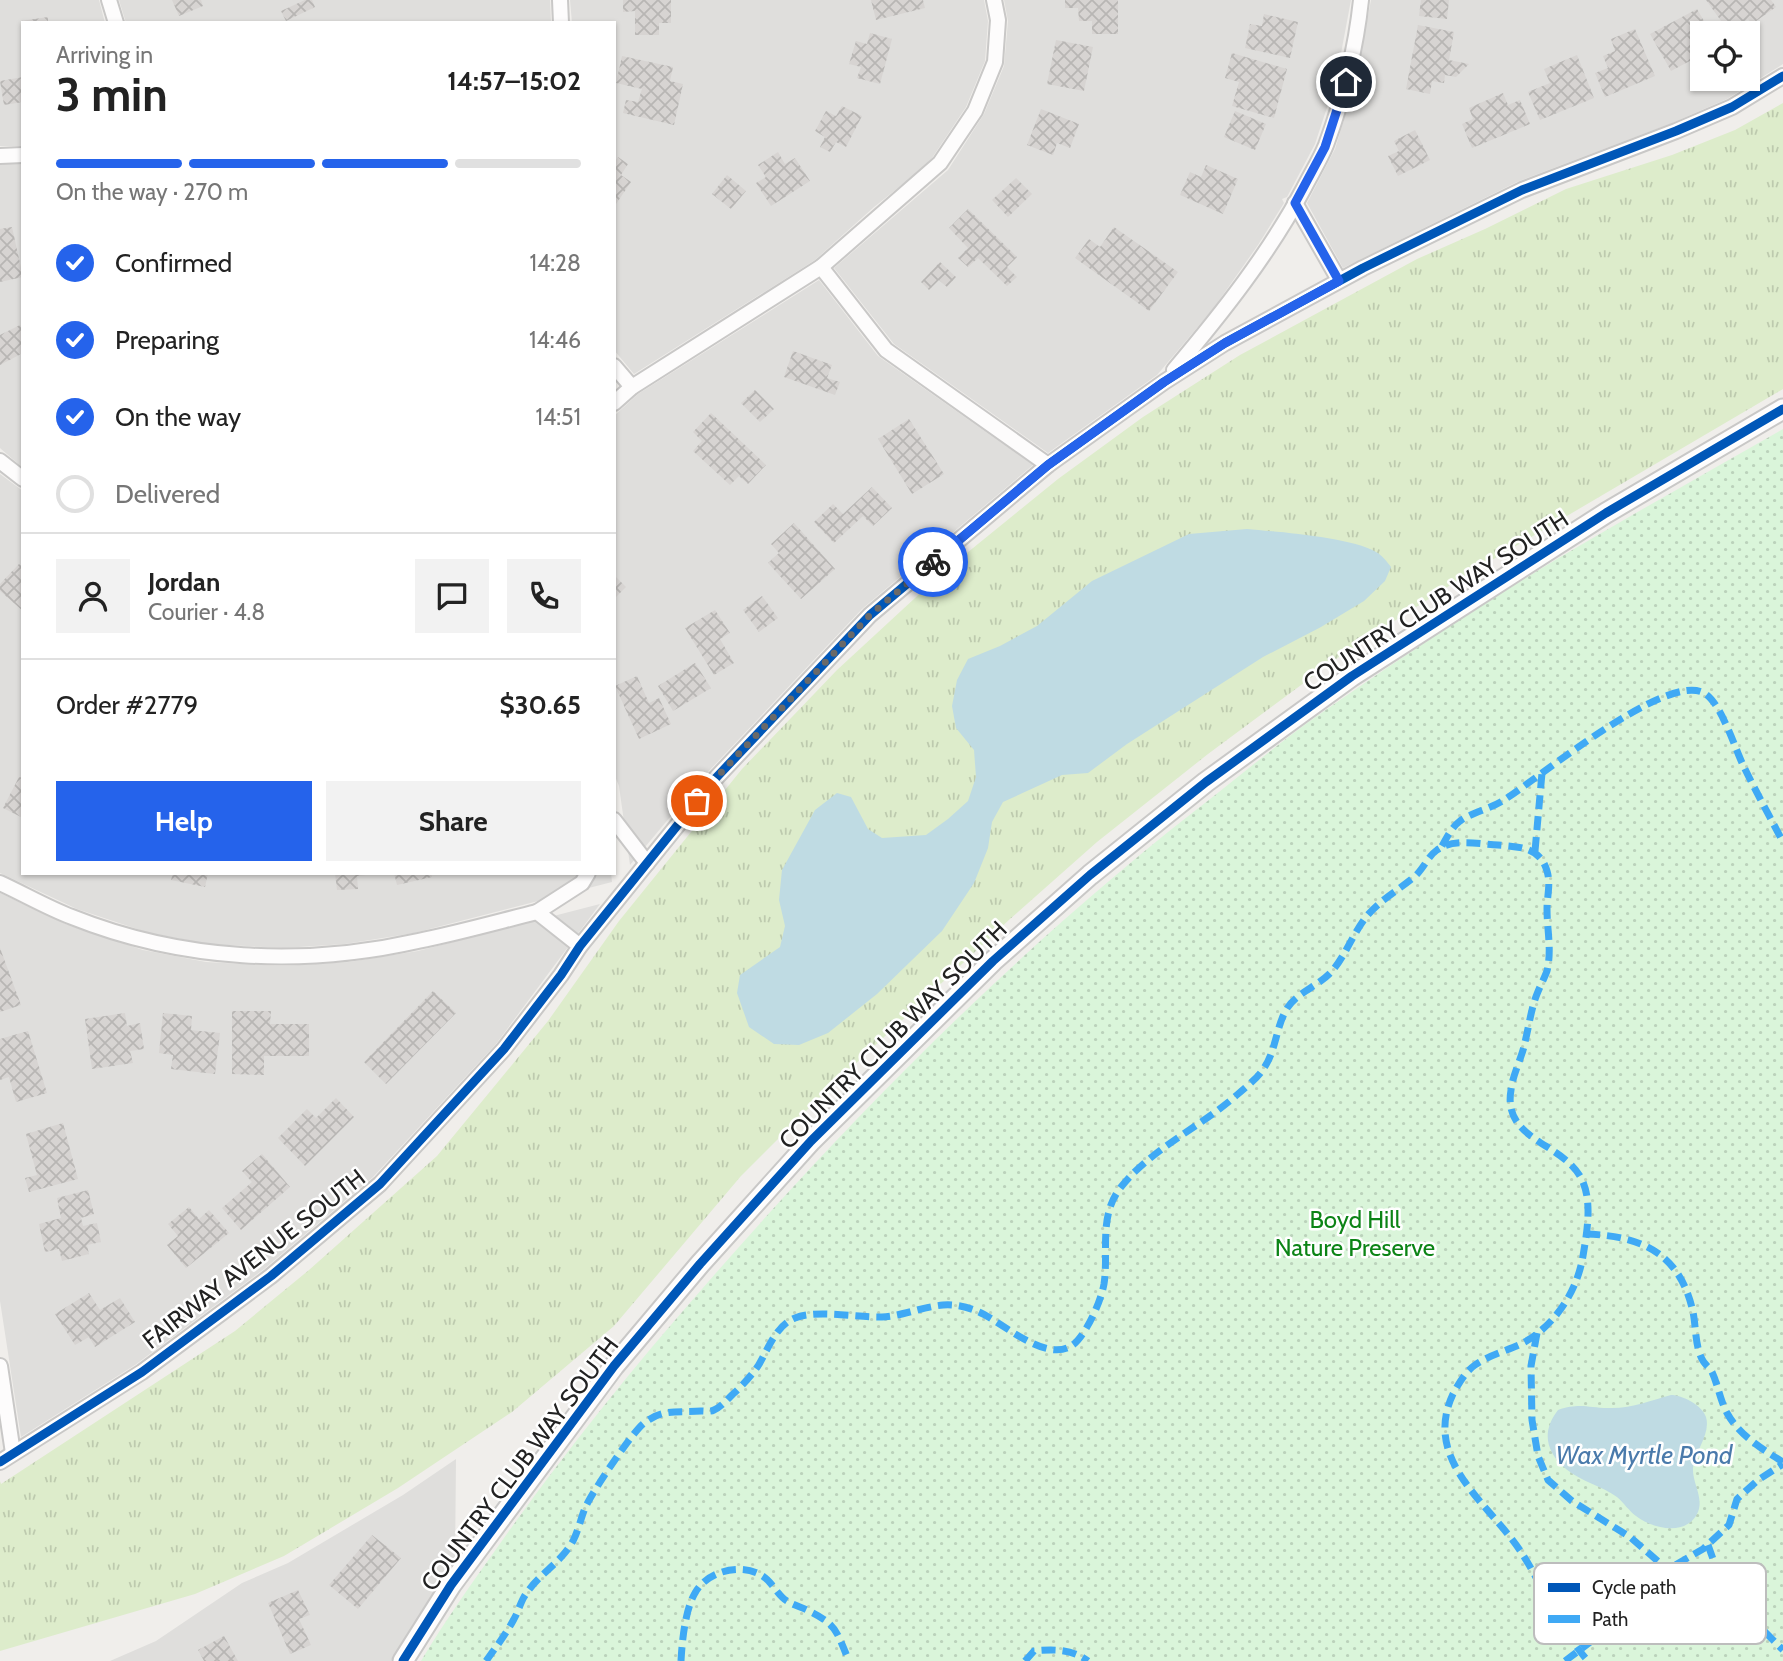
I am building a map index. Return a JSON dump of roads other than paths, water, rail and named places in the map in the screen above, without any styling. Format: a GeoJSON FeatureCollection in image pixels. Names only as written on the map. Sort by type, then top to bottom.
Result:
{"type":"FeatureCollection","features":[{"type":"Feature","properties":{"kind":"street"},"geometry":{"type":"LineString","coordinates":[[109,0],[115,21]]}},
{"type":"Feature","properties":{"kind":"street"},"geometry":{"type":"LineString","coordinates":[[560,0],[561,21]]}},
{"type":"Feature","properties":{"kind":"street"},"geometry":{"type":"LineString","coordinates":[[616,401],[632,387],[821,267],[940,163],[975,111],[995,62],[998,20],[994,0]]}},
{"type":"Feature","properties":{"kind":"street"},"geometry":{"type":"LineString","coordinates":[[1164,382],[1221,314],[1267,249],[1325,147],[1346,82],[1361,0]]}},
{"type":"Feature","properties":{"kind":"street","name":"FAIRWAY AVENUE SOUTH"},"geometry":{"type":"LineString","coordinates":[[0,1462],[142,1372],[271,1276],[380,1184],[505,1049],[580,946],[714,780],[870,615],[1048,465],[1164,382],[1225,343],[1339,281],[1522,190],[1732,107],[1783,76]]}},
{"type":"Feature","properties":{"kind":"street"},"geometry":{"type":"LineString","coordinates":[[0,156],[21,155]]}},
{"type":"Feature","properties":{"kind":"street"},"geometry":{"type":"LineString","coordinates":[[1295,203],[1339,281]]}},
{"type":"Feature","properties":{"kind":"street"},"geometry":{"type":"LineString","coordinates":[[821,267],[886,350],[1048,465]]}},
{"type":"Feature","properties":{"kind":"street"},"geometry":{"type":"LineString","coordinates":[[616,368],[632,387]]}},
{"type":"Feature","properties":{"kind":"street","name":"COUNTRY CLUB WAY SOUTH"},"geometry":{"type":"LineString","coordinates":[[403,1661],[451,1586],[614,1366],[700,1264],[811,1141],[993,961],[1090,875],[1206,782],[1352,676],[1606,513],[1783,410]]}},
{"type":"Feature","properties":{"kind":"street"},"geometry":{"type":"LineString","coordinates":[[0,461],[21,477]]}},
{"type":"Feature","properties":{"kind":"street"},"geometry":{"type":"LineString","coordinates":[[616,823],[647,863]]}},
{"type":"Feature","properties":{"kind":"street"},"geometry":{"type":"LineString","coordinates":[[0,883],[72,918],[146,941],[207,953],[283,958],[346,953],[416,942],[537,912],[582,883],[587,875]]}},
{"type":"Feature","properties":{"kind":"street"},"geometry":{"type":"LineString","coordinates":[[537,912],[580,946]]}},
{"type":"Feature","properties":{"kind":"street"},"geometry":{"type":"LineString","coordinates":[[0,1366],[13,1453]]}},
{"type":"Feature","properties":{"kind":"water"},"geometry":{"type":"Polygon","coordinates":[[[1247,529],[1349,542],[1376,552],[1391,567],[1385,581],[1364,601],[1263,657],[1127,744],[1088,773],[1062,775],[1003,802],[992,822],[988,848],[974,883],[942,931],[877,994],[828,1033],[799,1045],[774,1044],[749,1027],[737,993],[740,975],[780,947],[785,926],[779,900],[782,870],[815,810],[837,793],[851,797],[868,829],[882,838],[926,835],[968,801],[976,777],[974,750],[956,728],[952,706],[957,680],[968,659],[1037,626],[1092,581],[1189,534],[1247,529]]]}},
{"type":"Feature","properties":{"kind":"water","name":"Wax Myrtle Pond"},"geometry":{"type":"Polygon","coordinates":[[[1671,1395],[1696,1405],[1704,1413],[1707,1423],[1693,1468],[1699,1508],[1692,1521],[1677,1528],[1659,1527],[1643,1521],[1617,1497],[1566,1469],[1554,1456],[1548,1441],[1549,1426],[1558,1410],[1580,1406],[1627,1407],[1671,1395]]]}},
{"type":"Feature","properties":{"kind":"park label","name":"Boyd Hill Nature Preserve"},"geometry":{"type":"Point","coordinates":[1355,1234]}}]}
